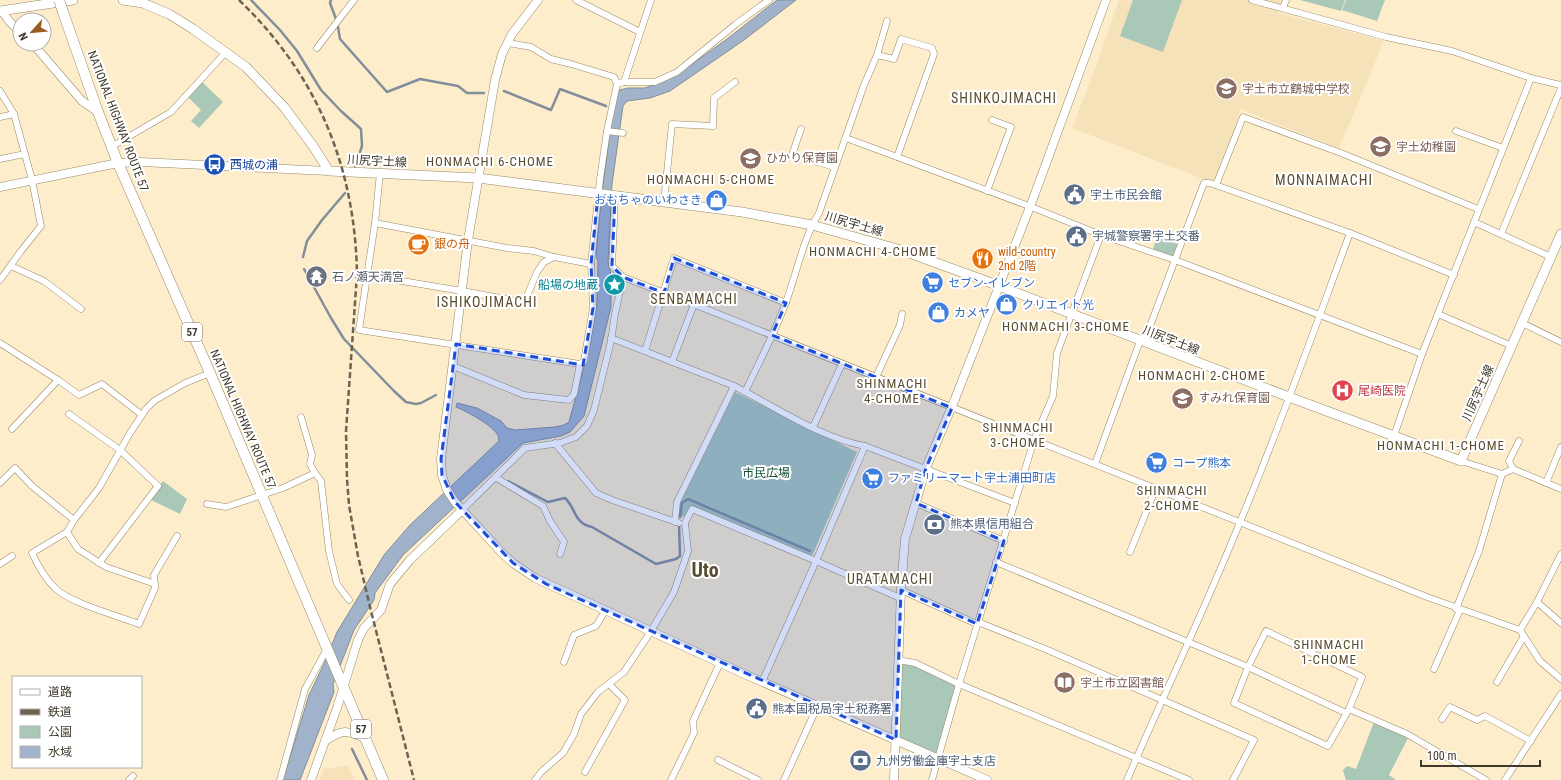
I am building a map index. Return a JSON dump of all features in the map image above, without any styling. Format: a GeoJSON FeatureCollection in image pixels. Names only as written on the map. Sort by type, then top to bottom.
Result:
{"type":"FeatureCollection","features":[{"type":"Feature","properties":{"kind":"highway","name":"NATIONAL HIGHWAY ROUTE 57"},"geometry":{"type":"LineString","coordinates":[[59,0],[98,112],[118,164],[210,373],[383,780]]}},
{"type":"Feature","properties":{"kind":"main road"},"geometry":{"type":"LineString","coordinates":[[1,11],[73,0]]}},
{"type":"Feature","properties":{"kind":"main road","name":"川尻宇土線"},"geometry":{"type":"LineString","coordinates":[[122,0],[142,2],[169,14],[246,67],[284,107],[313,146],[329,171],[478,178],[599,195],[777,217],[812,225],[901,250],[1289,398],[1461,461],[1561,234]]}},
{"type":"Feature","properties":{"kind":"street"},"geometry":{"type":"LineString","coordinates":[[317,48],[354,0]]}},
{"type":"Feature","properties":{"kind":"street"},"geometry":{"type":"LineString","coordinates":[[538,0],[512,34],[502,54],[495,80],[468,240],[441,459],[442,475],[447,490],[462,510],[513,563],[546,584],[762,682],[818,705],[987,780]]}},
{"type":"Feature","properties":{"kind":"street"},"geometry":{"type":"LineString","coordinates":[[576,0],[640,32]]}},
{"type":"Feature","properties":{"kind":"street"},"geometry":{"type":"LineString","coordinates":[[624,82],[651,0]]}},
{"type":"Feature","properties":{"kind":"street"},"geometry":{"type":"LineString","coordinates":[[616,84],[624,82],[655,82],[677,72],[736,24],[769,0]]}},
{"type":"Feature","properties":{"kind":"street"},"geometry":{"type":"LineString","coordinates":[[894,780],[901,594],[905,539],[926,468],[952,408],[1106,0]]}},
{"type":"Feature","properties":{"kind":"street"},"geometry":{"type":"LineString","coordinates":[[1252,0],[1386,37],[1452,51],[1531,78],[1561,86],[1501,234]]}},
{"type":"Feature","properties":{"kind":"street"},"geometry":{"type":"LineString","coordinates":[[1283,8],[1286,0]]}},
{"type":"Feature","properties":{"kind":"street"},"geometry":{"type":"LineString","coordinates":[[1,11],[12,24]]}},
{"type":"Feature","properties":{"kind":"street"},"geometry":{"type":"LineString","coordinates":[[745,392],[786,302],[812,225],[819,212],[864,85],[877,55],[887,21]]}},
{"type":"Feature","properties":{"kind":"street"},"geometry":{"type":"LineString","coordinates":[[877,55],[894,60],[901,39],[932,48],[934,54],[897,156]]}},
{"type":"Feature","properties":{"kind":"street"},"geometry":{"type":"LineString","coordinates":[[453,366],[524,395],[569,400],[574,394],[580,364],[584,361],[593,308],[591,264],[607,131],[616,84],[614,77],[551,59],[531,47],[508,43]]}},
{"type":"Feature","properties":{"kind":"street"},"geometry":{"type":"LineString","coordinates":[[40,52],[82,101],[98,112]]}},
{"type":"Feature","properties":{"kind":"street"},"geometry":{"type":"LineString","coordinates":[[111,147],[171,112],[226,52]]}},
{"type":"Feature","properties":{"kind":"street"},"geometry":{"type":"LineString","coordinates":[[1394,436],[1422,354],[1531,78]]}},
{"type":"Feature","properties":{"kind":"street"},"geometry":{"type":"LineString","coordinates":[[664,202],[672,124],[713,126],[714,98],[735,82]]}},
{"type":"Feature","properties":{"kind":"street"},"geometry":{"type":"LineString","coordinates":[[0,91],[14,114],[32,180],[42,226],[0,280]]}},
{"type":"Feature","properties":{"kind":"street"},"geometry":{"type":"LineString","coordinates":[[0,117],[14,114]]}},
{"type":"Feature","properties":{"kind":"street"},"geometry":{"type":"LineString","coordinates":[[1216,185],[1244,117],[1341,153],[1478,209]]}},
{"type":"Feature","properties":{"kind":"street"},"geometry":{"type":"LineString","coordinates":[[986,191],[1011,127],[992,120]]}},
{"type":"Feature","properties":{"kind":"street"},"geometry":{"type":"LineString","coordinates":[[801,130],[792,155],[835,168]]}},
{"type":"Feature","properties":{"kind":"street"},"geometry":{"type":"LineString","coordinates":[[607,131],[623,133]]}},
{"type":"Feature","properties":{"kind":"street"},"geometry":{"type":"LineString","coordinates":[[1456,131],[1503,148]]}},
{"type":"Feature","properties":{"kind":"street"},"geometry":{"type":"LineString","coordinates":[[846,138],[1029,206],[1101,235],[1175,260],[1422,354]]}},
{"type":"Feature","properties":{"kind":"street"},"geometry":{"type":"LineString","coordinates":[[0,159],[25,154]]}},
{"type":"Feature","properties":{"kind":"street"},"geometry":{"type":"LineString","coordinates":[[0,187],[118,164],[141,162],[329,171]]}},
{"type":"Feature","properties":{"kind":"street"},"geometry":{"type":"LineString","coordinates":[[380,173],[359,330],[580,364]]}},
{"type":"Feature","properties":{"kind":"street"},"geometry":{"type":"LineString","coordinates":[[1095,464],[1204,183],[1216,185],[1350,233],[1454,275]]}},
{"type":"Feature","properties":{"kind":"street"},"geometry":{"type":"LineString","coordinates":[[614,196],[612,266],[623,277],[1458,609],[1520,630],[1540,661],[1561,679]]}},
{"type":"Feature","properties":{"kind":"street"},"geometry":{"type":"LineString","coordinates":[[1474,222],[1551,258]]}},
{"type":"Feature","properties":{"kind":"street"},"geometry":{"type":"LineString","coordinates":[[374,223],[507,248],[534,251],[554,257],[591,264]]}},
{"type":"Feature","properties":{"kind":"street"},"geometry":{"type":"LineString","coordinates":[[1127,780],[1241,522],[1350,233]]}},
{"type":"Feature","properties":{"kind":"street"},"geometry":{"type":"LineString","coordinates":[[932,780],[959,684],[1034,440],[1053,396],[1057,353],[1101,235]]}},
{"type":"Feature","properties":{"kind":"street"},"geometry":{"type":"LineString","coordinates":[[366,275],[522,302],[525,301],[537,272],[544,262],[554,257]]}},
{"type":"Feature","properties":{"kind":"street"},"geometry":{"type":"LineString","coordinates":[[645,351],[674,258],[786,302]]}},
{"type":"Feature","properties":{"kind":"street"},"geometry":{"type":"LineString","coordinates":[[10,266],[44,281],[81,309]]}},
{"type":"Feature","properties":{"kind":"street"},"geometry":{"type":"LineString","coordinates":[[311,780],[338,708],[342,682],[358,640],[364,628],[381,610],[390,584],[410,560],[525,448],[555,444],[576,437],[587,426],[594,410],[611,338],[614,314],[623,277]]}},
{"type":"Feature","properties":{"kind":"street"},"geometry":{"type":"LineString","coordinates":[[672,362],[694,304]]}},
{"type":"Feature","properties":{"kind":"street"},"geometry":{"type":"LineString","coordinates":[[876,377],[900,325],[902,314]]}},
{"type":"Feature","properties":{"kind":"street"},"geometry":{"type":"LineString","coordinates":[[1438,314],[1512,346]]}},
{"type":"Feature","properties":{"kind":"street"},"geometry":{"type":"LineString","coordinates":[[1522,323],[1561,342]]}},
{"type":"Feature","properties":{"kind":"street"},"geometry":{"type":"LineString","coordinates":[[611,338],[734,386],[813,427],[852,443],[865,446],[926,468],[1015,503]]}},
{"type":"Feature","properties":{"kind":"street"},"geometry":{"type":"LineString","coordinates":[[0,343],[58,380],[78,395],[102,384],[142,415]]}},
{"type":"Feature","properties":{"kind":"street"},"geometry":{"type":"LineString","coordinates":[[813,427],[842,364]]}},
{"type":"Feature","properties":{"kind":"street"},"geometry":{"type":"LineString","coordinates":[[177,536],[154,575],[156,588],[139,624],[71,599],[56,590],[40,571],[32,553],[67,532],[74,520],[99,488],[142,415],[154,401],[185,383],[210,373]]}},
{"type":"Feature","properties":{"kind":"street"},"geometry":{"type":"LineString","coordinates":[[12,429],[58,380]]}},
{"type":"Feature","properties":{"kind":"street"},"geometry":{"type":"LineString","coordinates":[[675,522],[677,502],[734,386]]}},
{"type":"Feature","properties":{"kind":"street"},"geometry":{"type":"LineString","coordinates":[[69,414],[120,450],[158,486],[99,563]]}},
{"type":"Feature","properties":{"kind":"street"},"geometry":{"type":"LineString","coordinates":[[301,417],[312,455],[310,464],[321,481],[329,551],[337,584],[349,600]]}},
{"type":"Feature","properties":{"kind":"street"},"geometry":{"type":"LineString","coordinates":[[1519,441],[1509,461],[1513,469],[1561,489]]}},
{"type":"Feature","properties":{"kind":"street"},"geometry":{"type":"LineString","coordinates":[[555,444],[596,493],[675,522],[685,523]]}},
{"type":"Feature","properties":{"kind":"street"},"geometry":{"type":"LineString","coordinates":[[762,682],[865,446]]}},
{"type":"Feature","properties":{"kind":"street"},"geometry":{"type":"LineString","coordinates":[[1546,483],[1561,447]]}},
{"type":"Feature","properties":{"kind":"street"},"geometry":{"type":"LineString","coordinates":[[1461,461],[1502,474],[1513,469]]}},
{"type":"Feature","properties":{"kind":"street"},"geometry":{"type":"LineString","coordinates":[[0,483],[16,468],[32,486],[74,520]]}},
{"type":"Feature","properties":{"kind":"street"},"geometry":{"type":"LineString","coordinates":[[207,504],[226,507],[283,488],[315,473]]}},
{"type":"Feature","properties":{"kind":"street"},"geometry":{"type":"LineString","coordinates":[[1434,669],[1479,551],[1502,474]]}},
{"type":"Feature","properties":{"kind":"street"},"geometry":{"type":"LineString","coordinates":[[495,478],[543,506],[550,521],[564,542],[560,554]]}},
{"type":"Feature","properties":{"kind":"street"},"geometry":{"type":"LineString","coordinates":[[1130,552],[1156,488]]}},
{"type":"Feature","properties":{"kind":"street"},"geometry":{"type":"LineString","coordinates":[[916,504],[1004,541]]}},
{"type":"Feature","properties":{"kind":"street"},"geometry":{"type":"LineString","coordinates":[[535,780],[541,772],[562,753],[574,734],[581,714],[598,692],[624,672],[651,632],[674,592],[688,551],[685,523],[692,509],[816,561],[1050,651],[1254,740],[1233,780]]}},
{"type":"Feature","properties":{"kind":"street"},"geometry":{"type":"LineString","coordinates":[[67,532],[78,549],[99,563],[106,567],[155,584]]}},
{"type":"Feature","properties":{"kind":"street"},"geometry":{"type":"LineString","coordinates":[[1520,630],[1537,602],[1561,554]]}},
{"type":"Feature","properties":{"kind":"street"},"geometry":{"type":"LineString","coordinates":[[0,564],[12,556]]}},
{"type":"Feature","properties":{"kind":"street"},"geometry":{"type":"LineString","coordinates":[[996,562],[1248,667],[1347,711],[1407,734],[1486,780]]}},
{"type":"Feature","properties":{"kind":"street"},"geometry":{"type":"LineString","coordinates":[[1537,602],[1561,623]]}},
{"type":"Feature","properties":{"kind":"street"},"geometry":{"type":"LineString","coordinates":[[564,662],[574,635],[596,626],[604,611]]}},
{"type":"Feature","properties":{"kind":"street"},"geometry":{"type":"LineString","coordinates":[[1266,632],[1362,677],[1347,711],[1328,746],[1234,703],[1248,667],[1266,632]]}},
{"type":"Feature","properties":{"kind":"street"},"geometry":{"type":"LineString","coordinates":[[1497,682],[1524,636]]}},
{"type":"Feature","properties":{"kind":"street"},"geometry":{"type":"LineString","coordinates":[[280,780],[305,689],[327,649]]}},
{"type":"Feature","properties":{"kind":"street"},"geometry":{"type":"LineString","coordinates":[[898,660],[915,663],[959,684],[1189,780]]}},
{"type":"Feature","properties":{"kind":"street"},"geometry":{"type":"LineString","coordinates":[[671,780],[694,734],[693,721],[720,663]]}},
{"type":"Feature","properties":{"kind":"street"},"geometry":{"type":"LineString","coordinates":[[584,772],[625,700],[609,684]]}},
{"type":"Feature","properties":{"kind":"street"},"geometry":{"type":"LineString","coordinates":[[1505,780],[1561,694]]}},
{"type":"Feature","properties":{"kind":"street"},"geometry":{"type":"LineString","coordinates":[[784,780],[818,705]]}},
{"type":"Feature","properties":{"kind":"street"},"geometry":{"type":"LineString","coordinates":[[1442,719],[1450,706],[1477,720],[1485,716],[1530,741]]}},
{"type":"Feature","properties":{"kind":"street"},"geometry":{"type":"LineString","coordinates":[[325,741],[339,732],[349,731],[366,738]]}},
{"type":"Feature","properties":{"kind":"street"},"geometry":{"type":"LineString","coordinates":[[718,760],[758,780]]}},
{"type":"Feature","properties":{"kind":"highlighted area"},"geometry":{"type":"Polygon","coordinates":[[[598,195],[615,197],[612,266],[623,277],[664,293],[674,258],[786,303],[772,335],[952,408],[926,468],[916,503],[1004,541],[977,624],[901,590],[896,740],[546,584],[513,563],[455,502],[442,475],[441,459],[456,344],[583,365],[593,308],[591,264],[598,195]]]}},
{"type":"Feature","properties":{"kind":"shaded area","name":"宇土市立鶴城中学校"},"geometry":{"type":"Polygon","coordinates":[[[1119,0],[1283,0],[1278,13],[1384,41],[1339,148],[1241,109],[1231,140],[1215,179],[1206,180],[1072,128],[1095,69],[1119,0]]]}},
{"type":"Feature","properties":{"kind":"shaded area"},"geometry":{"type":"Polygon","coordinates":[[[348,765],[354,780],[319,780],[324,769],[348,765]]]}},
{"type":"Feature","properties":{"kind":"green space"},"geometry":{"type":"Polygon","coordinates":[[[1133,0],[1182,0],[1163,52],[1120,36],[1133,0]]]}},
{"type":"Feature","properties":{"kind":"green space"},"geometry":{"type":"Polygon","coordinates":[[[1300,0],[1345,0],[1341,11],[1300,0]]]}},
{"type":"Feature","properties":{"kind":"green space"},"geometry":{"type":"Polygon","coordinates":[[[1346,0],[1385,0],[1377,21],[1342,10],[1346,0]]]}},
{"type":"Feature","properties":{"kind":"green space"},"geometry":{"type":"Polygon","coordinates":[[[201,81],[223,102],[199,128],[191,121],[201,110],[187,96],[201,81]]]}},
{"type":"Feature","properties":{"kind":"green space"},"geometry":{"type":"Polygon","coordinates":[[[1157,237],[1180,245],[1175,260],[1152,252],[1157,237]]]}},
{"type":"Feature","properties":{"kind":"green space","name":"市民広場"},"geometry":{"type":"Polygon","coordinates":[[[735,392],[857,452],[812,556],[692,507],[685,516],[681,517],[678,513],[681,501],[735,392]]]}},
{"type":"Feature","properties":{"kind":"green space"},"geometry":{"type":"Polygon","coordinates":[[[163,481],[187,499],[180,514],[149,499],[163,481]]]}},
{"type":"Feature","properties":{"kind":"green space"},"geometry":{"type":"Polygon","coordinates":[[[898,660],[915,663],[959,684],[939,758],[896,740],[898,660]]]}},
{"type":"Feature","properties":{"kind":"green space"},"geometry":{"type":"Polygon","coordinates":[[[1374,722],[1408,738],[1389,775],[1396,780],[1346,780],[1343,770],[1347,766],[1356,769],[1374,722]]]}},
{"type":"Feature","properties":{"kind":"water"},"geometry":{"type":"Polygon","coordinates":[[[777,0],[796,0],[744,40],[670,91],[650,98],[627,101],[623,106],[612,184],[608,262],[611,275],[611,307],[584,416],[570,432],[561,436],[523,443],[403,555],[375,593],[374,600],[354,630],[333,684],[334,692],[300,780],[283,780],[309,695],[337,632],[384,555],[410,525],[499,441],[494,430],[456,407],[457,403],[477,408],[501,421],[507,428],[515,430],[555,427],[569,422],[590,345],[597,302],[598,262],[596,256],[601,201],[615,94],[620,90],[628,88],[645,88],[674,77],[727,39],[777,0]]]}},
{"type":"Feature","properties":{"kind":"waterway"},"geometry":{"type":"LineString","coordinates":[[251,0],[280,30],[297,51],[321,90],[361,129],[362,146],[355,167]]}},
{"type":"Feature","properties":{"kind":"waterway"},"geometry":{"type":"LineString","coordinates":[[331,0],[330,3],[336,19]]}},
{"type":"Feature","properties":{"kind":"waterway"},"geometry":{"type":"LineString","coordinates":[[338,27],[340,39],[387,92],[420,79],[458,86],[467,93],[484,93]]}},
{"type":"Feature","properties":{"kind":"waterway"},"geometry":{"type":"LineString","coordinates":[[504,91],[551,110],[560,89],[606,106]]}},
{"type":"Feature","properties":{"kind":"waterway"},"geometry":{"type":"LineString","coordinates":[[303,257],[307,241],[322,220],[345,193]]}},
{"type":"Feature","properties":{"kind":"waterway"},"geometry":{"type":"LineString","coordinates":[[304,269],[344,339],[394,391],[406,402],[416,404],[436,395]]}},
{"type":"Feature","properties":{"kind":"waterway"},"geometry":{"type":"LineString","coordinates":[[508,481],[548,502],[565,498],[582,523],[592,527],[656,564],[676,559],[680,556],[679,525]]}},
{"type":"Feature","properties":{"kind":"waterway"},"geometry":{"type":"LineString","coordinates":[[680,517],[682,503],[688,499],[810,551]]}},
{"type":"Feature","properties":{"kind":"waterway"},"geometry":{"type":"LineString","coordinates":[[352,749],[367,780]]}},
{"type":"Feature","properties":{"kind":"railway"},"geometry":{"type":"LineString","coordinates":[[239,0],[266,29],[290,59],[310,91],[326,125],[339,160],[349,196],[355,234],[357,274],[346,431],[349,505],[358,556],[414,780]]}},
{"type":"Feature","properties":{"kind":"place","name":"宇土市立鶴城中学校"},"geometry":{"type":"Point","coordinates":[1226,89]}},
{"type":"Feature","properties":{"kind":"place","name":"宇土幼稚園"},"geometry":{"type":"Point","coordinates":[1381,147]}},
{"type":"Feature","properties":{"kind":"place","name":"ひかり保育園"},"geometry":{"type":"Point","coordinates":[751,158]}},
{"type":"Feature","properties":{"kind":"place","name":"西城の浦"},"geometry":{"type":"Point","coordinates":[214,165]}},
{"type":"Feature","properties":{"kind":"place","name":"宇土市民会館"},"geometry":{"type":"Point","coordinates":[1074,195]}},
{"type":"Feature","properties":{"kind":"place","name":"おもちゃのいわさき"},"geometry":{"type":"Point","coordinates":[717,200]}},
{"type":"Feature","properties":{"kind":"place","name":"宇城警察署宇土交番"},"geometry":{"type":"Point","coordinates":[1076,236]}},
{"type":"Feature","properties":{"kind":"place","name":"銀の舟"},"geometry":{"type":"Point","coordinates":[418,244]}},
{"type":"Feature","properties":{"kind":"place","name":"wild-country 2nd 2階"},"geometry":{"type":"Point","coordinates":[982,259]}},
{"type":"Feature","properties":{"kind":"place","name":"石ノ瀬天満宮"},"geometry":{"type":"Point","coordinates":[317,277]}},
{"type":"Feature","properties":{"kind":"place","name":"セブン-イレブン"},"geometry":{"type":"Point","coordinates":[932,283]}},
{"type":"Feature","properties":{"kind":"place","name":"船場の地蔵"},"geometry":{"type":"Point","coordinates":[614,285]}},
{"type":"Feature","properties":{"kind":"place","name":"クリエイト光"},"geometry":{"type":"Point","coordinates":[1007,305]}},
{"type":"Feature","properties":{"kind":"place","name":"カメヤ"},"geometry":{"type":"Point","coordinates":[938,313]}},
{"type":"Feature","properties":{"kind":"place","name":"尾崎医院"},"geometry":{"type":"Point","coordinates":[1343,391]}},
{"type":"Feature","properties":{"kind":"place","name":"すみれ保育園"},"geometry":{"type":"Point","coordinates":[1183,398]}},
{"type":"Feature","properties":{"kind":"place","name":"コープ熊本"},"geometry":{"type":"Point","coordinates":[1156,463]}},
{"type":"Feature","properties":{"kind":"place","name":"ファミリーマート宇土浦田町店"},"geometry":{"type":"Point","coordinates":[873,478]}},
{"type":"Feature","properties":{"kind":"place","name":"熊本県信用組合"},"geometry":{"type":"Point","coordinates":[934,524]}},
{"type":"Feature","properties":{"kind":"place","name":"宇土市立図書館"},"geometry":{"type":"Point","coordinates":[1064,683]}},
{"type":"Feature","properties":{"kind":"place","name":"熊本国税局宇土税務署"},"geometry":{"type":"Point","coordinates":[756,709]}},
{"type":"Feature","properties":{"kind":"place","name":"九州労働金庫宇土支店"},"geometry":{"type":"Point","coordinates":[861,761]}},
{"type":"Feature","properties":{"kind":"district","name":"SHINKOJIMACHI"},"geometry":{"type":"Point","coordinates":[1004,98]}},
{"type":"Feature","properties":{"kind":"district","name":"HONMACHI 6-CHOME"},"geometry":{"type":"Point","coordinates":[490,161]}},
{"type":"Feature","properties":{"kind":"district","name":"HONMACHI 5-CHOME"},"geometry":{"type":"Point","coordinates":[711,179]}},
{"type":"Feature","properties":{"kind":"district","name":"MONNAIMACHI"},"geometry":{"type":"Point","coordinates":[1324,180]}},
{"type":"Feature","properties":{"kind":"district","name":"HONMACHI 4-CHOME"},"geometry":{"type":"Point","coordinates":[873,251]}},
{"type":"Feature","properties":{"kind":"district","name":"SENBAMACHI"},"geometry":{"type":"Point","coordinates":[694,299]}},
{"type":"Feature","properties":{"kind":"district","name":"ISHIKOJIMACHI"},"geometry":{"type":"Point","coordinates":[487,302]}},
{"type":"Feature","properties":{"kind":"district","name":"HONMACHI 3-CHOME"},"geometry":{"type":"Point","coordinates":[1066,326]}},
{"type":"Feature","properties":{"kind":"district","name":"HONMACHI 2-CHOME"},"geometry":{"type":"Point","coordinates":[1202,375]}},
{"type":"Feature","properties":{"kind":"district","name":"SHINMACHI 4-CHOME"},"geometry":{"type":"Point","coordinates":[892,390]}},
{"type":"Feature","properties":{"kind":"district","name":"SHINMACHI 3-CHOME"},"geometry":{"type":"Point","coordinates":[1018,434]}},
{"type":"Feature","properties":{"kind":"district","name":"HONMACHI 1-CHOME"},"geometry":{"type":"Point","coordinates":[1441,445]}},
{"type":"Feature","properties":{"kind":"district","name":"SHINMACHI 2-CHOME"},"geometry":{"type":"Point","coordinates":[1172,498]}},
{"type":"Feature","properties":{"kind":"district","name":"Uto"},"geometry":{"type":"Point","coordinates":[705,570]}},
{"type":"Feature","properties":{"kind":"district","name":"URATAMACHI"},"geometry":{"type":"Point","coordinates":[890,579]}},
{"type":"Feature","properties":{"kind":"district","name":"SHINMACHI 1-CHOME"},"geometry":{"type":"Point","coordinates":[1329,652]}}]}
